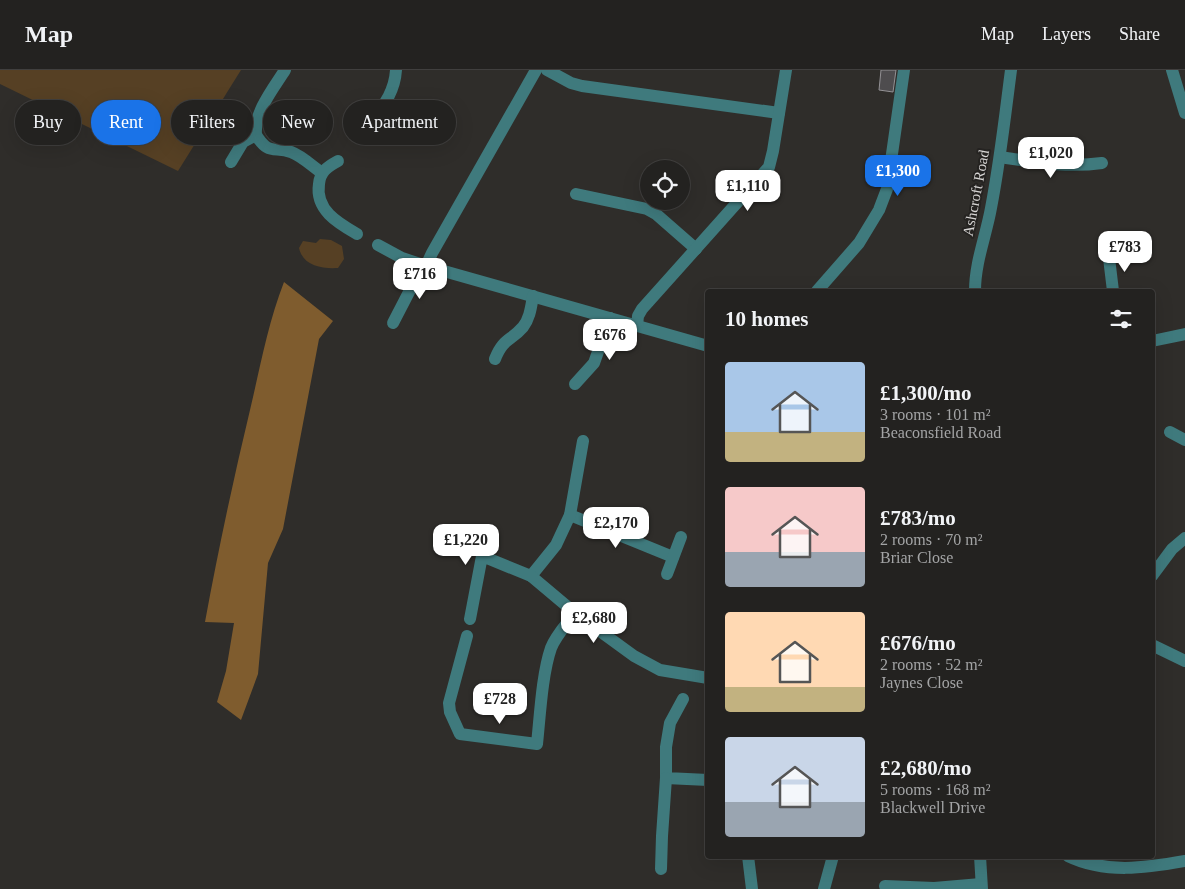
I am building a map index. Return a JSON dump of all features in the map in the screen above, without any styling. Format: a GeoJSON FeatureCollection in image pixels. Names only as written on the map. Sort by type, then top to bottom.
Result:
{"type":"FeatureCollection","features":[{"type":"Feature","properties":{"kind":"street"},"geometry":{"type":"LineString","coordinates":[[285,70],[266,99],[256,135],[261,143],[269,149],[292,152],[322,172]]}},
{"type":"Feature","properties":{"kind":"street"},"geometry":{"type":"LineString","coordinates":[[387,100],[396,70]]}},
{"type":"Feature","properties":{"kind":"street"},"geometry":{"type":"LineString","coordinates":[[393,323],[424,265],[536,70]]}},
{"type":"Feature","properties":{"kind":"street"},"geometry":{"type":"LineString","coordinates":[[547,70],[571,83],[582,86],[779,113]]}},
{"type":"Feature","properties":{"kind":"street"},"geometry":{"type":"LineString","coordinates":[[636,326],[642,309],[768,166],[773,151],[786,70]]}},
{"type":"Feature","properties":{"kind":"street"},"geometry":{"type":"LineString","coordinates":[[819,289],[859,243],[879,210],[887,189],[904,70]]}},
{"type":"Feature","properties":{"kind":"street","name":"Ashcroft Road"},"geometry":{"type":"LineString","coordinates":[[975,289],[976,271],[991,210],[1000,157],[1011,70]]}},
{"type":"Feature","properties":{"kind":"street"},"geometry":{"type":"LineString","coordinates":[[1172,70],[1185,113]]}},
{"type":"Feature","properties":{"kind":"street"},"geometry":{"type":"LineString","coordinates":[[231,162],[243,142],[256,135]]}},
{"type":"Feature","properties":{"kind":"street"},"geometry":{"type":"LineString","coordinates":[[1000,157],[1053,165],[1083,166],[1102,163]]}},
{"type":"Feature","properties":{"kind":"street"},"geometry":{"type":"LineString","coordinates":[[338,161],[322,172],[318,189],[320,204],[341,224],[357,234]]}},
{"type":"Feature","properties":{"kind":"street"},"geometry":{"type":"LineString","coordinates":[[576,194],[656,214],[696,249]]}},
{"type":"Feature","properties":{"kind":"street"},"geometry":{"type":"LineString","coordinates":[[378,245],[394,254],[424,265],[705,345]]}},
{"type":"Feature","properties":{"kind":"street"},"geometry":{"type":"LineString","coordinates":[[1109,258],[1113,289]]}},
{"type":"Feature","properties":{"kind":"street"},"geometry":{"type":"LineString","coordinates":[[494,359],[504,342],[524,326],[529,316],[533,296]]}},
{"type":"Feature","properties":{"kind":"street"},"geometry":{"type":"LineString","coordinates":[[575,384],[594,363],[610,318]]}},
{"type":"Feature","properties":{"kind":"street"},"geometry":{"type":"LineString","coordinates":[[1155,340],[1185,334]]}},
{"type":"Feature","properties":{"kind":"street"},"geometry":{"type":"LineString","coordinates":[[1170,432],[1185,440]]}},
{"type":"Feature","properties":{"kind":"street"},"geometry":{"type":"LineString","coordinates":[[531,576],[556,545],[570,515],[583,442]]}},
{"type":"Feature","properties":{"kind":"street"},"geometry":{"type":"LineString","coordinates":[[570,515],[673,557]]}},
{"type":"Feature","properties":{"kind":"street"},"geometry":{"type":"LineString","coordinates":[[667,574],[682,537]]}},
{"type":"Feature","properties":{"kind":"street"},"geometry":{"type":"LineString","coordinates":[[1155,572],[1172,549],[1185,538]]}},
{"type":"Feature","properties":{"kind":"street"},"geometry":{"type":"LineString","coordinates":[[470,619],[482,556],[531,576],[575,613],[634,656],[660,670],[705,678]]}},
{"type":"Feature","properties":{"kind":"street"},"geometry":{"type":"LineString","coordinates":[[467,636],[449,703],[450,712],[460,734],[537,744],[549,655],[559,633],[575,613]]}},
{"type":"Feature","properties":{"kind":"street"},"geometry":{"type":"LineString","coordinates":[[1155,647],[1185,661]]}},
{"type":"Feature","properties":{"kind":"street"},"geometry":{"type":"LineString","coordinates":[[661,868],[666,747],[670,723],[682,699]]}},
{"type":"Feature","properties":{"kind":"street"},"geometry":{"type":"LineString","coordinates":[[666,778],[705,780]]}},
{"type":"Feature","properties":{"kind":"street"},"geometry":{"type":"LineString","coordinates":[[748,859],[752,889]]}},
{"type":"Feature","properties":{"kind":"street"},"geometry":{"type":"LineString","coordinates":[[824,889],[832,859]]}},
{"type":"Feature","properties":{"kind":"street"},"geometry":{"type":"LineString","coordinates":[[885,886],[934,888],[982,886],[980,859]]}},
{"type":"Feature","properties":{"kind":"street"},"geometry":{"type":"LineString","coordinates":[[1073,859],[1108,868],[1159,866],[1185,861]]}},
{"type":"Feature","properties":{"kind":"shaded area"},"geometry":{"type":"Polygon","coordinates":[[[0,70],[241,70],[222,100],[171,100],[171,145],[194,145],[178,171],[125,145],[161,145],[161,100],[91,100],[91,128],[81,124],[81,100],[33,100],[0,84],[0,70]]]}},
{"type":"Feature","properties":{"kind":"shaded area"},"geometry":{"type":"Polygon","coordinates":[[[320,239],[331,240],[342,246],[344,259],[338,268],[314,265],[309,263],[301,254],[299,248],[303,241],[316,243],[320,239]]]}},
{"type":"Feature","properties":{"kind":"shaded area"},"geometry":{"type":"Polygon","coordinates":[[[284,282],[333,321],[319,339],[283,529],[268,563],[258,674],[241,720],[217,702],[226,671],[234,623],[205,622],[226,516],[261,362],[273,313],[284,282]]]}},
{"type":"Feature","properties":{"kind":"building"},"geometry":{"type":"Polygon","coordinates":[[[881,70],[896,70],[893,92],[879,90],[881,70]]]}}]}
